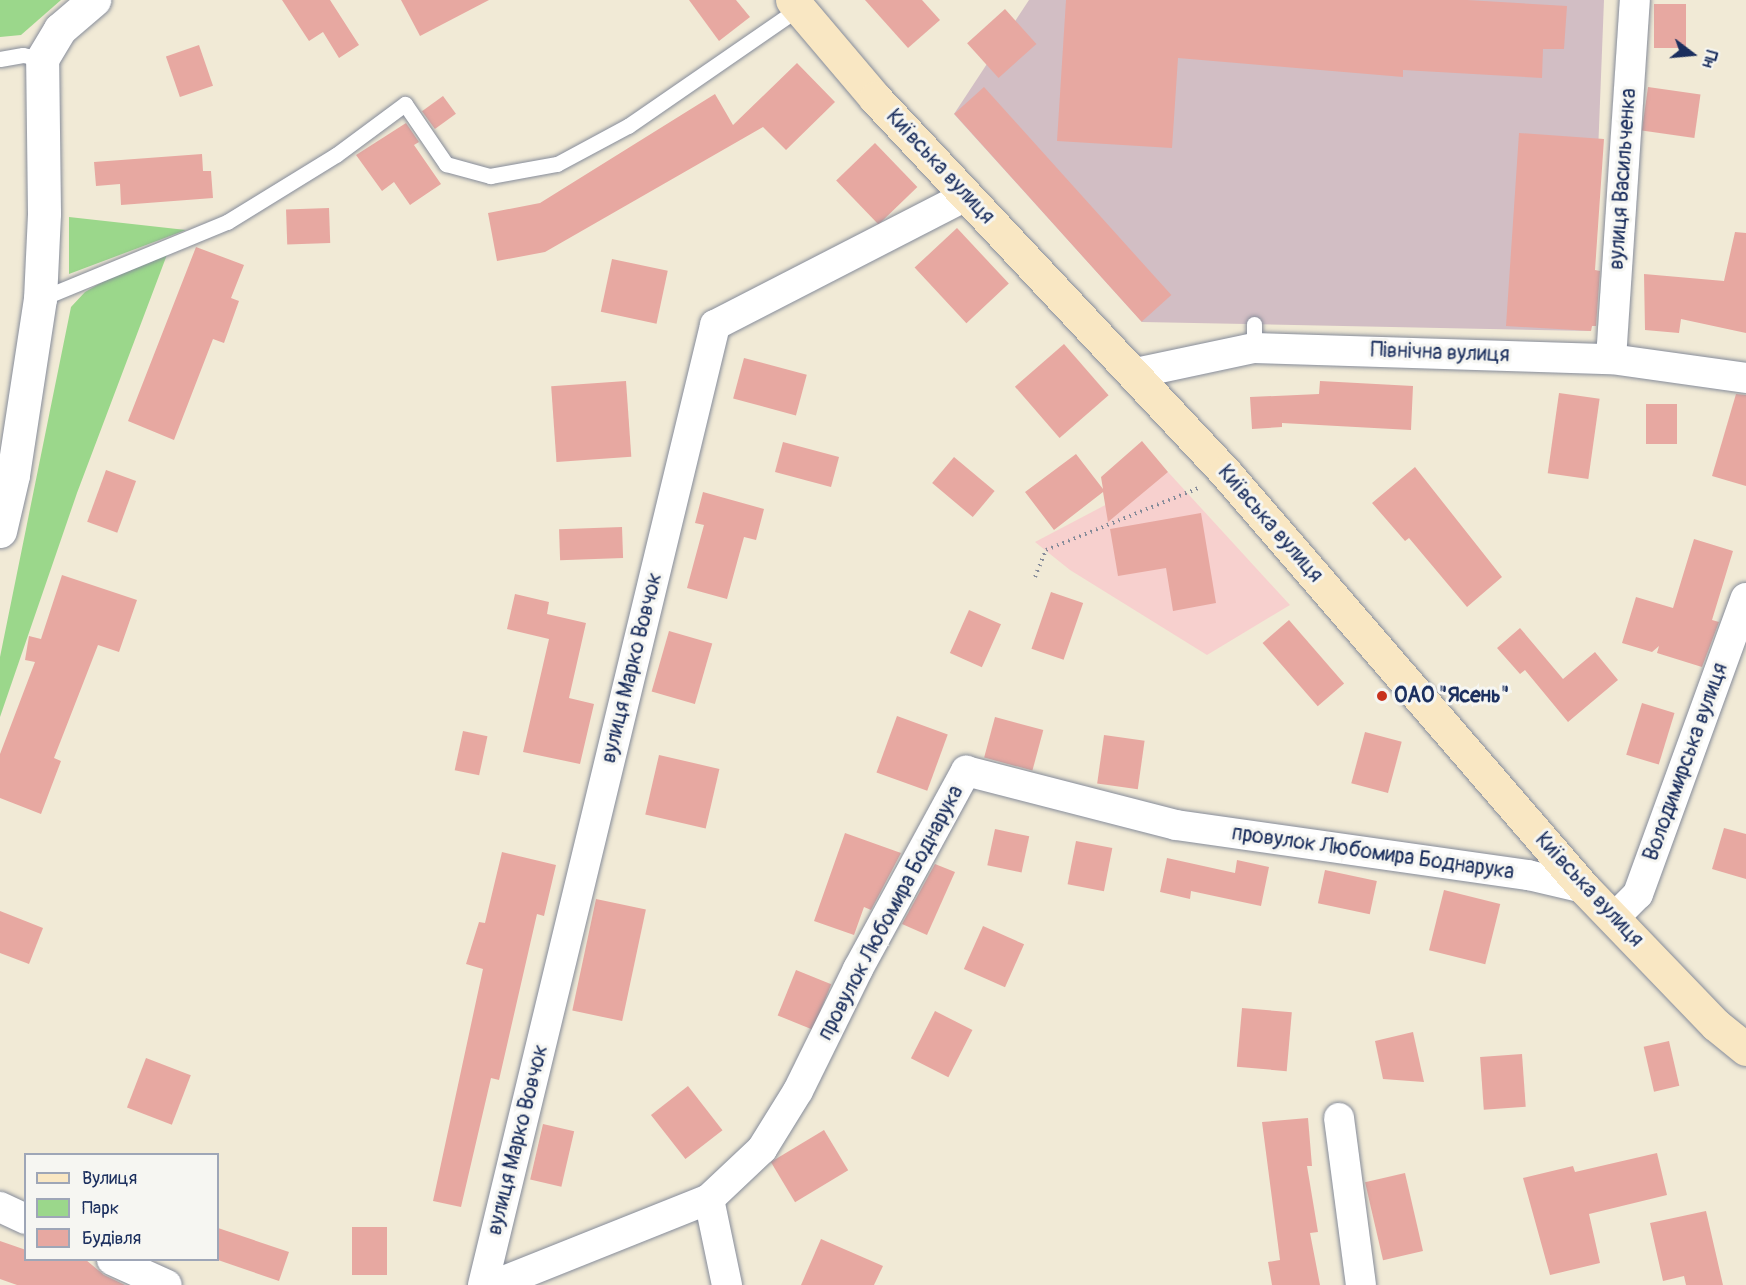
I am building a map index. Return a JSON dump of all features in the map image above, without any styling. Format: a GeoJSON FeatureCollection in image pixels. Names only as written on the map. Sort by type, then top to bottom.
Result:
{"type":"FeatureCollection","features":[{"type":"Feature","properties":{"kind":"main road","name":"Київська вулиця"},"geometry":{"type":"LineString","coordinates":[[795,4],[966,196],[1136,373],[1225,472],[1584,888],[1716,1025],[1746,1049]]}},
{"type":"Feature","properties":{"kind":"street"},"geometry":{"type":"LineString","coordinates":[[0,531],[15,475],[40,299],[42,59],[60,29],[94,0]]}},
{"type":"Feature","properties":{"kind":"street","name":"вулиця Васильченка"},"geometry":{"type":"LineString","coordinates":[[1611,358],[1635,0]]}},
{"type":"Feature","properties":{"kind":"street","name":"вулиця Марко Вовчок"},"geometry":{"type":"LineString","coordinates":[[483,1285],[715,325],[966,196]]}},
{"type":"Feature","properties":{"kind":"street","name":"Північна вулиця"},"geometry":{"type":"LineString","coordinates":[[1136,373],[1254,336],[1611,358],[1746,378]]}},
{"type":"Feature","properties":{"kind":"street","name":"Володимирська вулиця"},"geometry":{"type":"LineString","coordinates":[[1613,919],[1638,894],[1746,598]]}},
{"type":"Feature","properties":{"kind":"street","name":"провулок Любомира Боднарука"},"geometry":{"type":"LineString","coordinates":[[494,1285],[708,1199],[762,1149],[798,1091],[858,969],[966,771],[1176,825],[1528,875],[1584,888]]}},
{"type":"Feature","properties":{"kind":"street"},"geometry":{"type":"LineString","coordinates":[[1338,1118],[1361,1285]]}},
{"type":"Feature","properties":{"kind":"street"},"geometry":{"type":"LineString","coordinates":[[708,1199],[727,1285]]}},
{"type":"Feature","properties":{"kind":"street"},"geometry":{"type":"LineString","coordinates":[[0,1207],[24,1218]]}},
{"type":"Feature","properties":{"kind":"street"},"geometry":{"type":"LineString","coordinates":[[114,1261],[167,1285]]}},
{"type":"Feature","properties":{"kind":"lane"},"geometry":{"type":"LineString","coordinates":[[40,299],[227,222],[336,155],[405,104],[446,164],[490,176],[557,164],[628,126],[795,4]]}},
{"type":"Feature","properties":{"kind":"lane"},"geometry":{"type":"LineString","coordinates":[[0,59],[23,55],[42,59]]}},
{"type":"Feature","properties":{"kind":"path"},"geometry":{"type":"LineString","coordinates":[[1035,577],[1046,550],[1197,490],[1225,472]]}},
{"type":"Feature","properties":{"kind":"shaded area"},"geometry":{"type":"Polygon","coordinates":[[[1029,0],[1604,0],[1591,331],[1142,322],[954,114],[1029,0]]]}},
{"type":"Feature","properties":{"kind":"shaded area"},"geometry":{"type":"Polygon","coordinates":[[[1168,472],[1290,605],[1207,655],[1070,570],[1035,542],[1168,472]]]}},
{"type":"Feature","properties":{"kind":"green space"},"geometry":{"type":"Polygon","coordinates":[[[0,0],[61,0],[21,35],[0,37],[0,0]]]}},
{"type":"Feature","properties":{"kind":"green space"},"geometry":{"type":"Polygon","coordinates":[[[69,217],[186,230],[69,274],[69,217]]]}},
{"type":"Feature","properties":{"kind":"green space"},"geometry":{"type":"Polygon","coordinates":[[[168,252],[77,493],[0,717],[0,657],[71,307],[85,292],[111,277],[168,252]]]}},
{"type":"Feature","properties":{"kind":"building"},"geometry":{"type":"Polygon","coordinates":[[[282,0],[330,0],[359,45],[339,58],[323,32],[309,41],[282,0]]]}},
{"type":"Feature","properties":{"kind":"building"},"geometry":{"type":"Polygon","coordinates":[[[401,0],[489,0],[420,36],[401,0]]]}},
{"type":"Feature","properties":{"kind":"building"},"geometry":{"type":"Polygon","coordinates":[[[689,0],[736,0],[750,17],[719,41],[689,0]]]}},
{"type":"Feature","properties":{"kind":"building"},"geometry":{"type":"Polygon","coordinates":[[[865,0],[922,0],[940,20],[908,48],[865,0]]]}},
{"type":"Feature","properties":{"kind":"building"},"geometry":{"type":"Polygon","coordinates":[[[1066,0],[1467,0],[1567,6],[1564,49],[1543,49],[1542,78],[1403,70],[1403,77],[1178,58],[1172,148],[1057,141],[1066,0]]]}},
{"type":"Feature","properties":{"kind":"building"},"geometry":{"type":"Polygon","coordinates":[[[1654,4],[1686,4],[1686,48],[1654,48],[1654,4]]]}},
{"type":"Feature","properties":{"kind":"building"},"geometry":{"type":"Polygon","coordinates":[[[1005,9],[1036,44],[999,78],[967,43],[1005,9]]]}},
{"type":"Feature","properties":{"kind":"building"},"geometry":{"type":"Polygon","coordinates":[[[199,45],[213,86],[180,97],[166,56],[199,45]]]}},
{"type":"Feature","properties":{"kind":"building"},"geometry":{"type":"Polygon","coordinates":[[[797,63],[835,102],[786,150],[763,127],[545,252],[497,261],[488,213],[540,203],[715,94],[733,125],[797,63]]]}},
{"type":"Feature","properties":{"kind":"building"},"geometry":{"type":"Polygon","coordinates":[[[984,87],[1171,295],[1142,322],[954,114],[984,87]]]}},
{"type":"Feature","properties":{"kind":"building"},"geometry":{"type":"Polygon","coordinates":[[[1648,87],[1700,94],[1694,138],[1642,131],[1648,87]]]}},
{"type":"Feature","properties":{"kind":"building"},"geometry":{"type":"Polygon","coordinates":[[[443,96],[456,114],[435,129],[422,111],[443,96]]]}},
{"type":"Feature","properties":{"kind":"building"},"geometry":{"type":"Polygon","coordinates":[[[406,123],[419,142],[414,145],[441,184],[410,205],[394,182],[382,191],[356,155],[406,123]]]}},
{"type":"Feature","properties":{"kind":"building"},"geometry":{"type":"Polygon","coordinates":[[[1519,133],[1604,139],[1595,270],[1600,271],[1596,326],[1592,326],[1591,331],[1506,326],[1519,133]]]}},
{"type":"Feature","properties":{"kind":"building"},"geometry":{"type":"Polygon","coordinates":[[[875,143],[917,187],[879,224],[836,181],[875,143]]]}},
{"type":"Feature","properties":{"kind":"building"},"geometry":{"type":"Polygon","coordinates":[[[202,154],[203,171],[211,171],[213,198],[121,205],[120,184],[96,186],[94,162],[202,154]]]}},
{"type":"Feature","properties":{"kind":"building"},"geometry":{"type":"Polygon","coordinates":[[[329,208],[330,243],[287,244],[286,210],[329,208]]]}},
{"type":"Feature","properties":{"kind":"building"},"geometry":{"type":"Polygon","coordinates":[[[957,228],[1009,284],[966,323],[915,268],[957,228]]]}},
{"type":"Feature","properties":{"kind":"building"},"geometry":{"type":"Polygon","coordinates":[[[1735,232],[1746,233],[1746,333],[1681,319],[1679,333],[1645,330],[1644,274],[1724,281],[1735,232]]]}},
{"type":"Feature","properties":{"kind":"building"},"geometry":{"type":"Polygon","coordinates":[[[196,247],[244,265],[231,298],[239,301],[224,343],[213,339],[174,440],[128,421],[196,247]]]}},
{"type":"Feature","properties":{"kind":"building"},"geometry":{"type":"Polygon","coordinates":[[[612,259],[668,271],[657,324],[601,312],[612,259]]]}},
{"type":"Feature","properties":{"kind":"building"},"geometry":{"type":"Polygon","coordinates":[[[1064,344],[1109,395],[1060,438],[1015,387],[1064,344]]]}},
{"type":"Feature","properties":{"kind":"building"},"geometry":{"type":"Polygon","coordinates":[[[744,358],[807,375],[796,415],[733,399],[744,358]]]}},
{"type":"Feature","properties":{"kind":"building"},"geometry":{"type":"Polygon","coordinates":[[[626,381],[631,457],[556,462],[551,386],[626,381]]]}},
{"type":"Feature","properties":{"kind":"building"},"geometry":{"type":"Polygon","coordinates":[[[1320,381],[1413,386],[1411,430],[1282,423],[1282,427],[1252,429],[1250,397],[1319,394],[1320,381]]]}},
{"type":"Feature","properties":{"kind":"building"},"geometry":{"type":"Polygon","coordinates":[[[1559,393],[1600,399],[1588,479],[1548,473],[1559,393]]]}},
{"type":"Feature","properties":{"kind":"building"},"geometry":{"type":"Polygon","coordinates":[[[1736,394],[1746,395],[1746,486],[1712,476],[1736,394]]]}},
{"type":"Feature","properties":{"kind":"building"},"geometry":{"type":"Polygon","coordinates":[[[1646,404],[1677,404],[1677,444],[1646,444],[1646,404]]]}},
{"type":"Feature","properties":{"kind":"building"},"geometry":{"type":"Polygon","coordinates":[[[1142,441],[1168,472],[1108,522],[1103,492],[1054,530],[1025,492],[1076,454],[1103,489],[1101,477],[1142,441]]]}},
{"type":"Feature","properties":{"kind":"building"},"geometry":{"type":"Polygon","coordinates":[[[783,442],[839,457],[831,487],[775,472],[783,442]]]}},
{"type":"Feature","properties":{"kind":"building"},"geometry":{"type":"Polygon","coordinates":[[[954,457],[995,491],[973,517],[932,483],[954,457]]]}},
{"type":"Feature","properties":{"kind":"building"},"geometry":{"type":"Polygon","coordinates":[[[1415,467],[1502,577],[1467,607],[1409,538],[1405,541],[1372,503],[1415,467]]]}},
{"type":"Feature","properties":{"kind":"building"},"geometry":{"type":"Polygon","coordinates":[[[106,470],[136,481],[117,533],[87,522],[106,470]]]}},
{"type":"Feature","properties":{"kind":"building"},"geometry":{"type":"Polygon","coordinates":[[[703,492],[764,509],[756,540],[744,537],[727,599],[687,588],[704,525],[695,523],[703,492]]]}},
{"type":"Feature","properties":{"kind":"building"},"geometry":{"type":"Polygon","coordinates":[[[1201,513],[1216,603],[1173,611],[1166,568],[1118,576],[1110,529],[1201,513]]]}},
{"type":"Feature","properties":{"kind":"building"},"geometry":{"type":"Polygon","coordinates":[[[622,527],[623,558],[560,560],[559,529],[622,527]]]}},
{"type":"Feature","properties":{"kind":"building"},"geometry":{"type":"Polygon","coordinates":[[[1694,539],[1733,551],[1712,620],[1719,622],[1702,667],[1657,653],[1659,646],[1652,652],[1622,643],[1636,597],[1673,608],[1694,539]]]}},
{"type":"Feature","properties":{"kind":"building"},"geometry":{"type":"Polygon","coordinates":[[[62,575],[137,600],[119,652],[98,645],[54,758],[61,761],[41,814],[0,798],[0,754],[35,662],[25,660],[29,636],[41,639],[62,575]]]}},
{"type":"Feature","properties":{"kind":"building"},"geometry":{"type":"Polygon","coordinates":[[[1051,592],[1083,603],[1064,660],[1031,649],[1051,592]]]}},
{"type":"Feature","properties":{"kind":"building"},"geometry":{"type":"Polygon","coordinates":[[[515,594],[549,602],[547,614],[586,623],[569,698],[594,704],[580,764],[523,752],[549,639],[507,629],[515,594]]]}},
{"type":"Feature","properties":{"kind":"building"},"geometry":{"type":"Polygon","coordinates":[[[969,610],[1001,624],[982,667],[950,653],[969,610]]]}},
{"type":"Feature","properties":{"kind":"building"},"geometry":{"type":"Polygon","coordinates":[[[1289,620],[1344,683],[1318,706],[1263,643],[1289,620]]]}},
{"type":"Feature","properties":{"kind":"building"},"geometry":{"type":"Polygon","coordinates":[[[1520,628],[1563,679],[1595,652],[1618,680],[1568,722],[1525,670],[1520,674],[1497,648],[1520,628]]]}},
{"type":"Feature","properties":{"kind":"building"},"geometry":{"type":"Polygon","coordinates":[[[669,631],[712,643],[695,704],[652,692],[669,631]]]}},
{"type":"Feature","properties":{"kind":"building"},"geometry":{"type":"Polygon","coordinates":[[[1642,703],[1675,713],[1659,765],[1626,755],[1642,703]]]}},
{"type":"Feature","properties":{"kind":"building"},"geometry":{"type":"Polygon","coordinates":[[[897,716],[948,734],[927,791],[876,772],[897,716]]]}},
{"type":"Feature","properties":{"kind":"building"},"geometry":{"type":"Polygon","coordinates":[[[995,717],[1043,730],[1032,771],[984,758],[995,717]]]}},
{"type":"Feature","properties":{"kind":"building"},"geometry":{"type":"Polygon","coordinates":[[[463,731],[487,736],[479,775],[455,770],[463,731]]]}},
{"type":"Feature","properties":{"kind":"building"},"geometry":{"type":"Polygon","coordinates":[[[1365,732],[1402,742],[1388,793],[1351,783],[1365,732]]]}},
{"type":"Feature","properties":{"kind":"building"},"geometry":{"type":"Polygon","coordinates":[[[1104,735],[1145,741],[1138,789],[1097,784],[1104,735]]]}},
{"type":"Feature","properties":{"kind":"building"},"geometry":{"type":"Polygon","coordinates":[[[659,755],[719,769],[706,828],[645,814],[659,755]]]}},
{"type":"Feature","properties":{"kind":"building"},"geometry":{"type":"Polygon","coordinates":[[[1724,828],[1746,834],[1746,879],[1712,869],[1724,828]]]}},
{"type":"Feature","properties":{"kind":"building"},"geometry":{"type":"Polygon","coordinates":[[[995,829],[1029,836],[1022,872],[987,865],[995,829]]]}},
{"type":"Feature","properties":{"kind":"building"},"geometry":{"type":"Polygon","coordinates":[[[845,833],[901,853],[871,910],[864,907],[854,935],[814,921],[845,833]]]}},
{"type":"Feature","properties":{"kind":"building"},"geometry":{"type":"Polygon","coordinates":[[[1076,841],[1112,848],[1104,891],[1068,884],[1076,841]]]}},
{"type":"Feature","properties":{"kind":"building"},"geometry":{"type":"Polygon","coordinates":[[[502,852],[556,865],[544,916],[537,914],[499,1080],[491,1078],[461,1207],[433,1201],[483,969],[466,964],[479,922],[485,923],[502,852]]]}},
{"type":"Feature","properties":{"kind":"building"},"geometry":{"type":"Polygon","coordinates":[[[1167,858],[1235,873],[1237,860],[1269,867],[1261,906],[1191,891],[1190,899],[1160,892],[1167,858]]]}},
{"type":"Feature","properties":{"kind":"building"},"geometry":{"type":"Polygon","coordinates":[[[935,864],[955,872],[927,935],[902,924],[935,864]]]}},
{"type":"Feature","properties":{"kind":"building"},"geometry":{"type":"Polygon","coordinates":[[[1325,870],[1377,881],[1370,914],[1318,903],[1325,870]]]}},
{"type":"Feature","properties":{"kind":"building"},"geometry":{"type":"Polygon","coordinates":[[[1444,890],[1500,904],[1485,964],[1429,950],[1444,890]]]}},
{"type":"Feature","properties":{"kind":"building"},"geometry":{"type":"Polygon","coordinates":[[[596,899],[646,910],[622,1021],[572,1011],[596,899]]]}},
{"type":"Feature","properties":{"kind":"building"},"geometry":{"type":"Polygon","coordinates":[[[0,911],[43,928],[29,964],[0,953],[0,911]]]}},
{"type":"Feature","properties":{"kind":"building"},"geometry":{"type":"Polygon","coordinates":[[[983,926],[1024,944],[1005,987],[964,969],[983,926]]]}},
{"type":"Feature","properties":{"kind":"building"},"geometry":{"type":"Polygon","coordinates":[[[796,970],[831,984],[813,1030],[778,1015],[796,970]]]}},
{"type":"Feature","properties":{"kind":"building"},"geometry":{"type":"Polygon","coordinates":[[[1242,1008],[1292,1012],[1287,1071],[1237,1067],[1242,1008]]]}},
{"type":"Feature","properties":{"kind":"building"},"geometry":{"type":"Polygon","coordinates":[[[935,1011],[972,1030],[948,1077],[911,1058],[935,1011]]]}},
{"type":"Feature","properties":{"kind":"building"},"geometry":{"type":"Polygon","coordinates":[[[1413,1032],[1424,1082],[1383,1079],[1375,1041],[1413,1032]]]}},
{"type":"Feature","properties":{"kind":"building"},"geometry":{"type":"Polygon","coordinates":[[[1669,1041],[1679,1086],[1654,1092],[1644,1047],[1669,1041]]]}},
{"type":"Feature","properties":{"kind":"building"},"geometry":{"type":"Polygon","coordinates":[[[1522,1054],[1526,1107],[1484,1110],[1480,1057],[1522,1054]]]}},
{"type":"Feature","properties":{"kind":"building"},"geometry":{"type":"Polygon","coordinates":[[[146,1058],[191,1075],[172,1125],[127,1107],[146,1058]]]}},
{"type":"Feature","properties":{"kind":"building"},"geometry":{"type":"Polygon","coordinates":[[[688,1086],[722,1130],[685,1159],[651,1115],[688,1086]]]}},
{"type":"Feature","properties":{"kind":"building"},"geometry":{"type":"Polygon","coordinates":[[[1308,1118],[1312,1166],[1307,1166],[1318,1232],[1310,1233],[1320,1285],[1272,1285],[1268,1262],[1280,1260],[1262,1122],[1308,1118]]]}},
{"type":"Feature","properties":{"kind":"building"},"geometry":{"type":"Polygon","coordinates":[[[543,1124],[574,1131],[561,1187],[530,1180],[543,1124]]]}},
{"type":"Feature","properties":{"kind":"building"},"geometry":{"type":"Polygon","coordinates":[[[824,1130],[848,1170],[795,1202],[771,1162],[824,1130]]]}},
{"type":"Feature","properties":{"kind":"building"},"geometry":{"type":"Polygon","coordinates":[[[1657,1153],[1667,1195],[1589,1214],[1600,1263],[1550,1275],[1523,1178],[1573,1166],[1575,1172],[1657,1153]]]}},
{"type":"Feature","properties":{"kind":"building"},"geometry":{"type":"Polygon","coordinates":[[[1405,1173],[1423,1251],[1383,1260],[1365,1182],[1405,1173]]]}},
{"type":"Feature","properties":{"kind":"building"},"geometry":{"type":"Polygon","coordinates":[[[1706,1211],[1723,1285],[1686,1285],[1684,1276],[1663,1281],[1650,1223],[1706,1211]]]}},
{"type":"Feature","properties":{"kind":"building"},"geometry":{"type":"Polygon","coordinates":[[[352,1227],[387,1227],[387,1275],[352,1275],[352,1227]]]}},
{"type":"Feature","properties":{"kind":"building"},"geometry":{"type":"Polygon","coordinates":[[[219,1228],[289,1252],[279,1281],[219,1260],[219,1228]]]}},
{"type":"Feature","properties":{"kind":"building"},"geometry":{"type":"Polygon","coordinates":[[[821,1239],[883,1266],[874,1285],[801,1285],[821,1239]]]}},
{"type":"Feature","properties":{"kind":"building"},"geometry":{"type":"Polygon","coordinates":[[[0,1241],[24,1249],[24,1261],[87,1261],[104,1275],[125,1285],[17,1285],[0,1279],[0,1241]]]}},
{"type":"Feature","properties":{"kind":"place","name":"ОАО \"Ясень\""},"geometry":{"type":"Point","coordinates":[1382,696]}}]}
